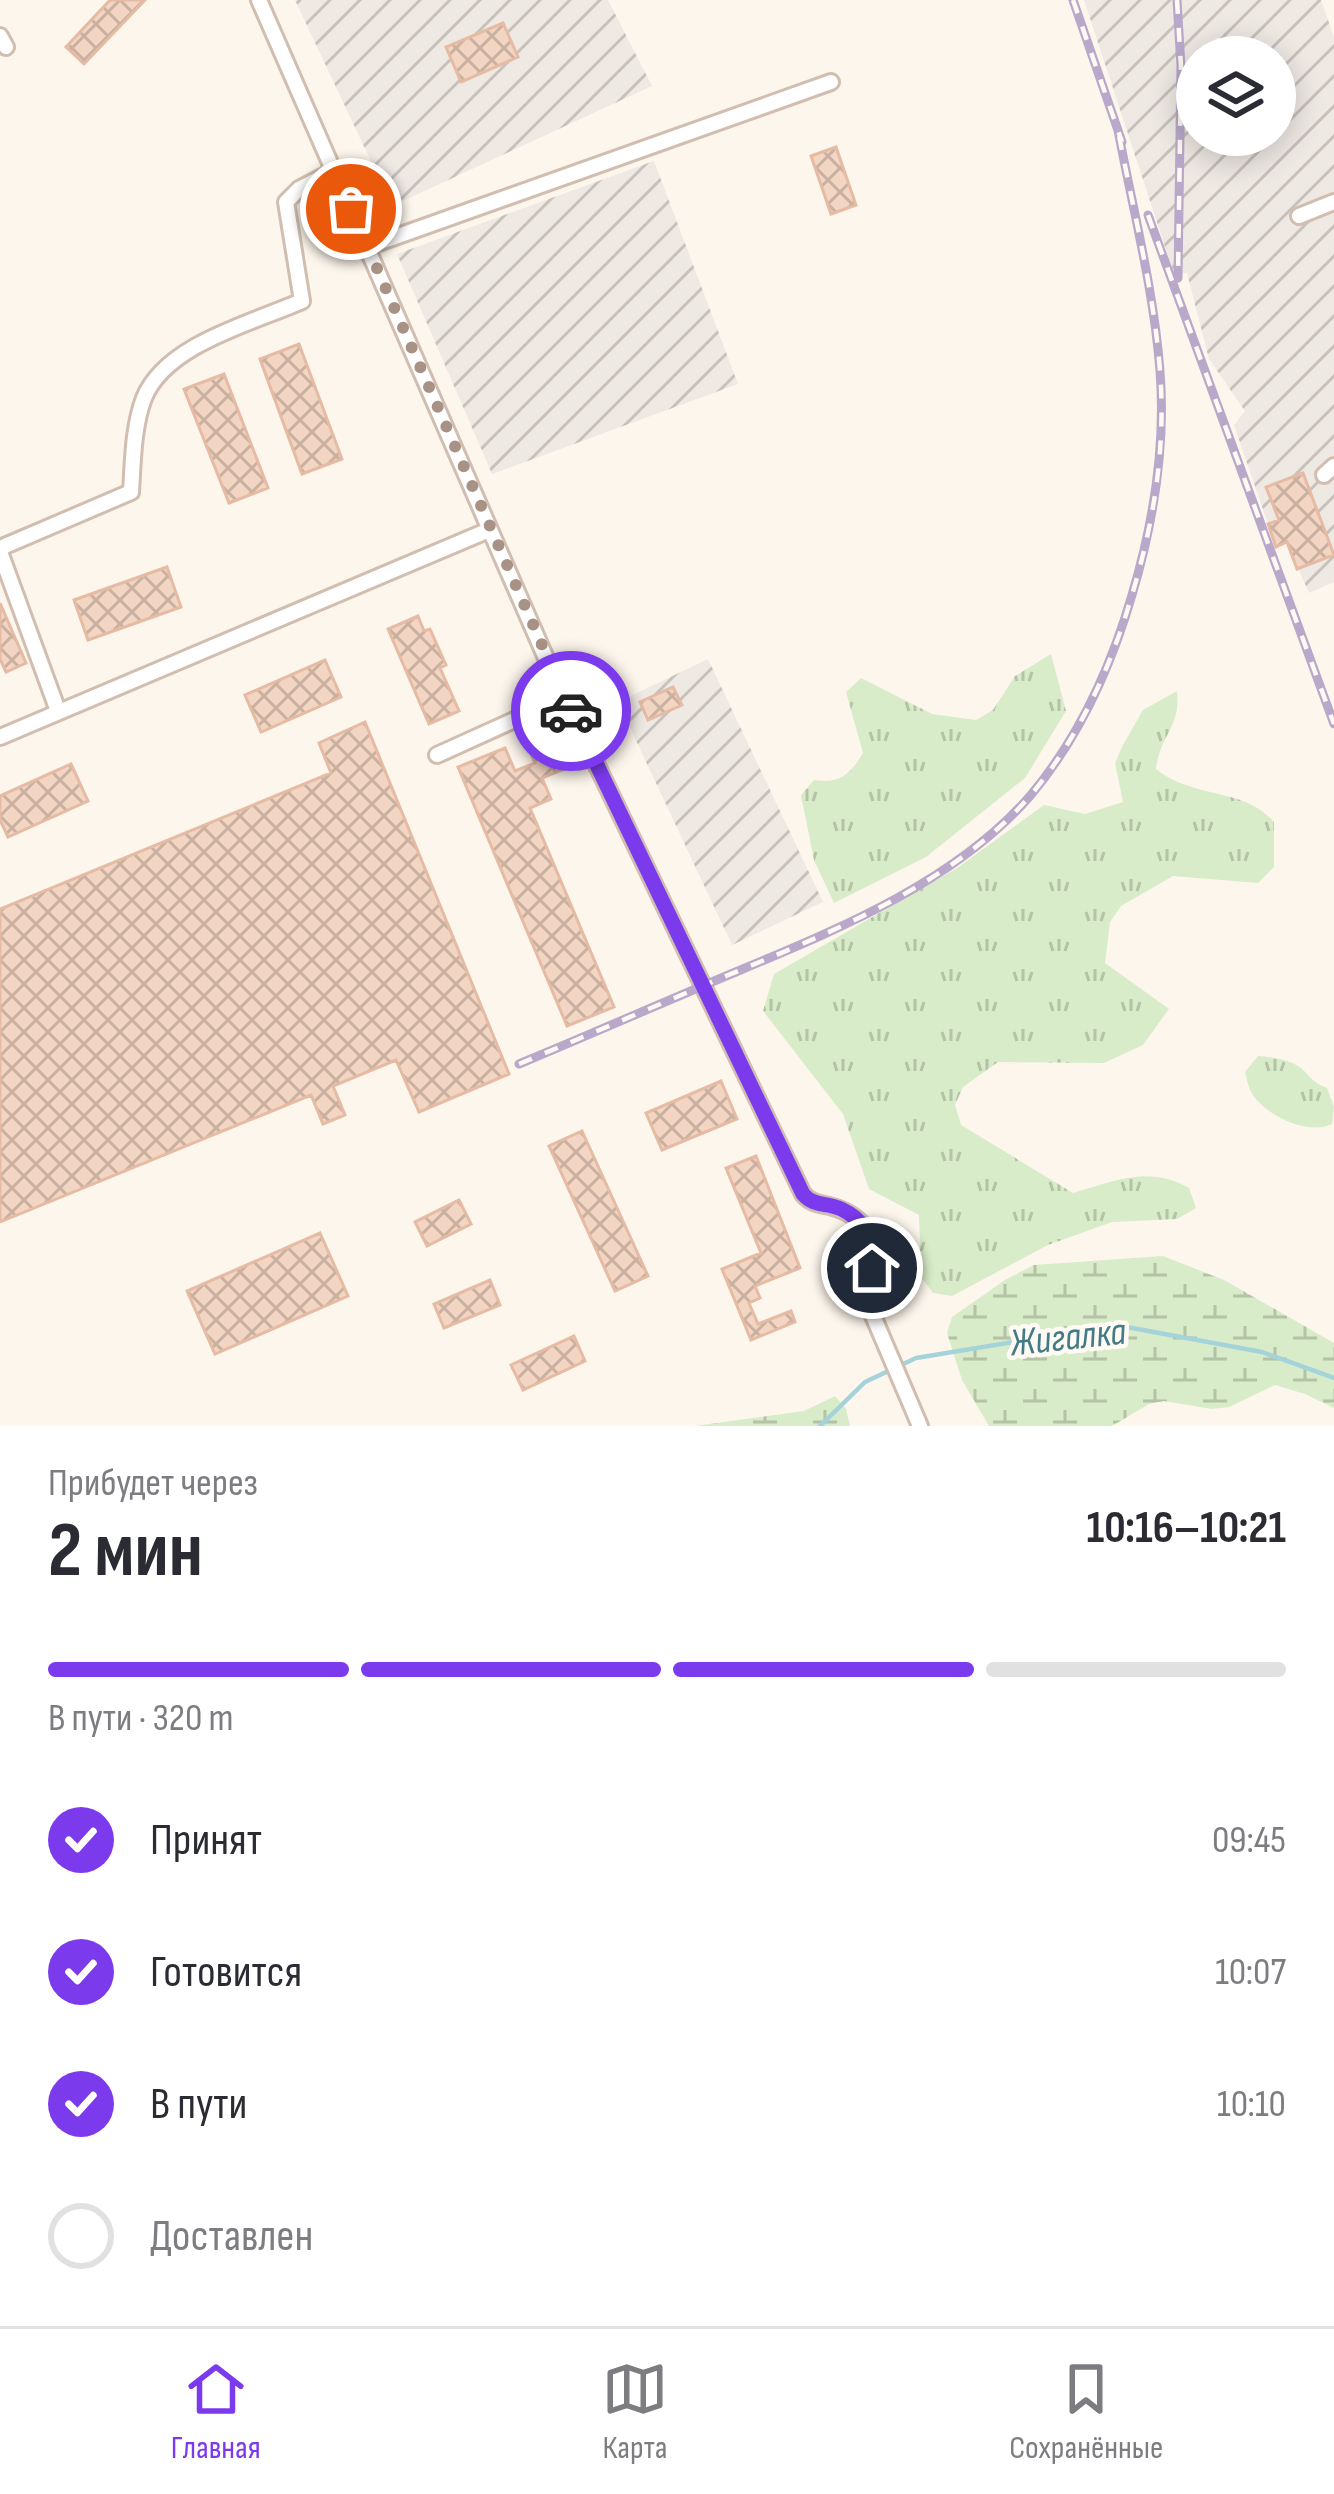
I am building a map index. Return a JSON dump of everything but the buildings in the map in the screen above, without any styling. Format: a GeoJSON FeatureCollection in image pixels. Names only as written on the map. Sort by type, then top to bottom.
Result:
{"type":"FeatureCollection","features":[{"type":"Feature","properties":{"kind":"street"},"geometry":{"type":"LineString","coordinates":[[260,0],[489,530],[803,1194],[810,1202],[842,1209],[866,1228],[875,1245],[862,1290],[920,1426]]}},
{"type":"Feature","properties":{"kind":"street"},"geometry":{"type":"LineString","coordinates":[[367,247],[831,82]]}},
{"type":"Feature","properties":{"kind":"street"},"geometry":{"type":"LineString","coordinates":[[58,711],[0,550],[131,492],[142,402],[160,370],[179,354],[302,301],[286,202],[288,195],[334,172]]}},
{"type":"Feature","properties":{"kind":"street"},"geometry":{"type":"LineString","coordinates":[[1299,216],[1334,202]]}},
{"type":"Feature","properties":{"kind":"street"},"geometry":{"type":"LineString","coordinates":[[0,737],[489,530]]}},
{"type":"Feature","properties":{"kind":"street"},"geometry":{"type":"LineString","coordinates":[[437,755],[565,697]]}},
{"type":"Feature","properties":{"kind":"shaded area"},"geometry":{"type":"Polygon","coordinates":[[[295,0],[608,0],[652,86],[392,206],[295,0]]]}},
{"type":"Feature","properties":{"kind":"shaded area"},"geometry":{"type":"Polygon","coordinates":[[[1084,0],[1321,0],[1334,37],[1334,582],[1309,593],[1287,543],[1276,547],[1234,425],[1245,411],[1209,359],[1187,273],[1174,274],[1084,0]]]}},
{"type":"Feature","properties":{"kind":"shaded area"},"geometry":{"type":"Polygon","coordinates":[[[654,161],[738,384],[492,474],[397,254],[654,161]]]}},
{"type":"Feature","properties":{"kind":"shaded area"},"geometry":{"type":"Polygon","coordinates":[[[708,659],[823,902],[732,945],[618,702],[708,659]]]}},
{"type":"Feature","properties":{"kind":"green space"},"geometry":{"type":"Polygon","coordinates":[[[1051,654],[1066,711],[1025,778],[926,857],[834,903],[814,860],[801,795],[814,780],[843,776],[863,753],[846,692],[861,678],[932,714],[976,720],[993,710],[1015,676],[1051,654]]]}},
{"type":"Feature","properties":{"kind":"green space"},"geometry":{"type":"Polygon","coordinates":[[[1177,691],[1176,714],[1156,769],[1185,785],[1262,811],[1274,822],[1274,867],[1258,883],[1173,876],[1121,906],[1110,922],[1105,963],[1169,1009],[1143,1045],[1104,1063],[998,1062],[963,1087],[955,1105],[961,1125],[1073,1193],[1132,1177],[1160,1177],[1189,1188],[1196,1208],[1177,1219],[1112,1222],[1048,1245],[952,1296],[933,1293],[921,1277],[919,1215],[869,1189],[843,1114],[763,1011],[774,974],[957,868],[1044,805],[1085,814],[1123,802],[1115,763],[1123,745],[1143,710],[1177,691]]]}},
{"type":"Feature","properties":{"kind":"green space"},"geometry":{"type":"Polygon","coordinates":[[[1258,1056],[1291,1062],[1327,1088],[1334,1107],[1332,1124],[1299,1125],[1257,1100],[1245,1072],[1258,1056]]]}},
{"type":"Feature","properties":{"kind":"green space"},"geometry":{"type":"Polygon","coordinates":[[[1163,1256],[1224,1280],[1334,1343],[1334,1408],[1275,1385],[1229,1407],[1149,1404],[1112,1426],[989,1426],[962,1380],[947,1333],[952,1317],[1034,1265],[1163,1256]]]}},
{"type":"Feature","properties":{"kind":"green space"},"geometry":{"type":"Polygon","coordinates":[[[835,1396],[846,1409],[850,1426],[695,1426],[804,1411],[835,1396]]]}},
{"type":"Feature","properties":{"kind":"waterway","name":"Жигалка"},"geometry":{"type":"LineString","coordinates":[[820,1426],[865,1382],[916,1358],[1116,1325],[1262,1352],[1334,1378]]}},
{"type":"Feature","properties":{"kind":"railway"},"geometry":{"type":"LineString","coordinates":[[1073,0],[1122,142]]}},
{"type":"Feature","properties":{"kind":"railway"},"geometry":{"type":"LineString","coordinates":[[1177,0],[1181,66],[1178,278]]}},
{"type":"Feature","properties":{"kind":"railway"},"geometry":{"type":"LineString","coordinates":[[519,1064],[802,944],[926,882],[999,828],[1064,750],[1092,701],[1124,622],[1146,540],[1160,456],[1157,341],[1118,130]]}},
{"type":"Feature","properties":{"kind":"railway"},"geometry":{"type":"LineString","coordinates":[[1148,215],[1334,724]]}},
{"type":"Feature","properties":{"kind":"way so far"},"geometry":{"type":"LineString","coordinates":[[351,209],[571,711]]}},
{"type":"Feature","properties":{"kind":"route"},"geometry":{"type":"LineString","coordinates":[[571,711],[803,1194],[810,1202],[842,1209],[866,1228],[875,1245],[872,1268]]}}]}
